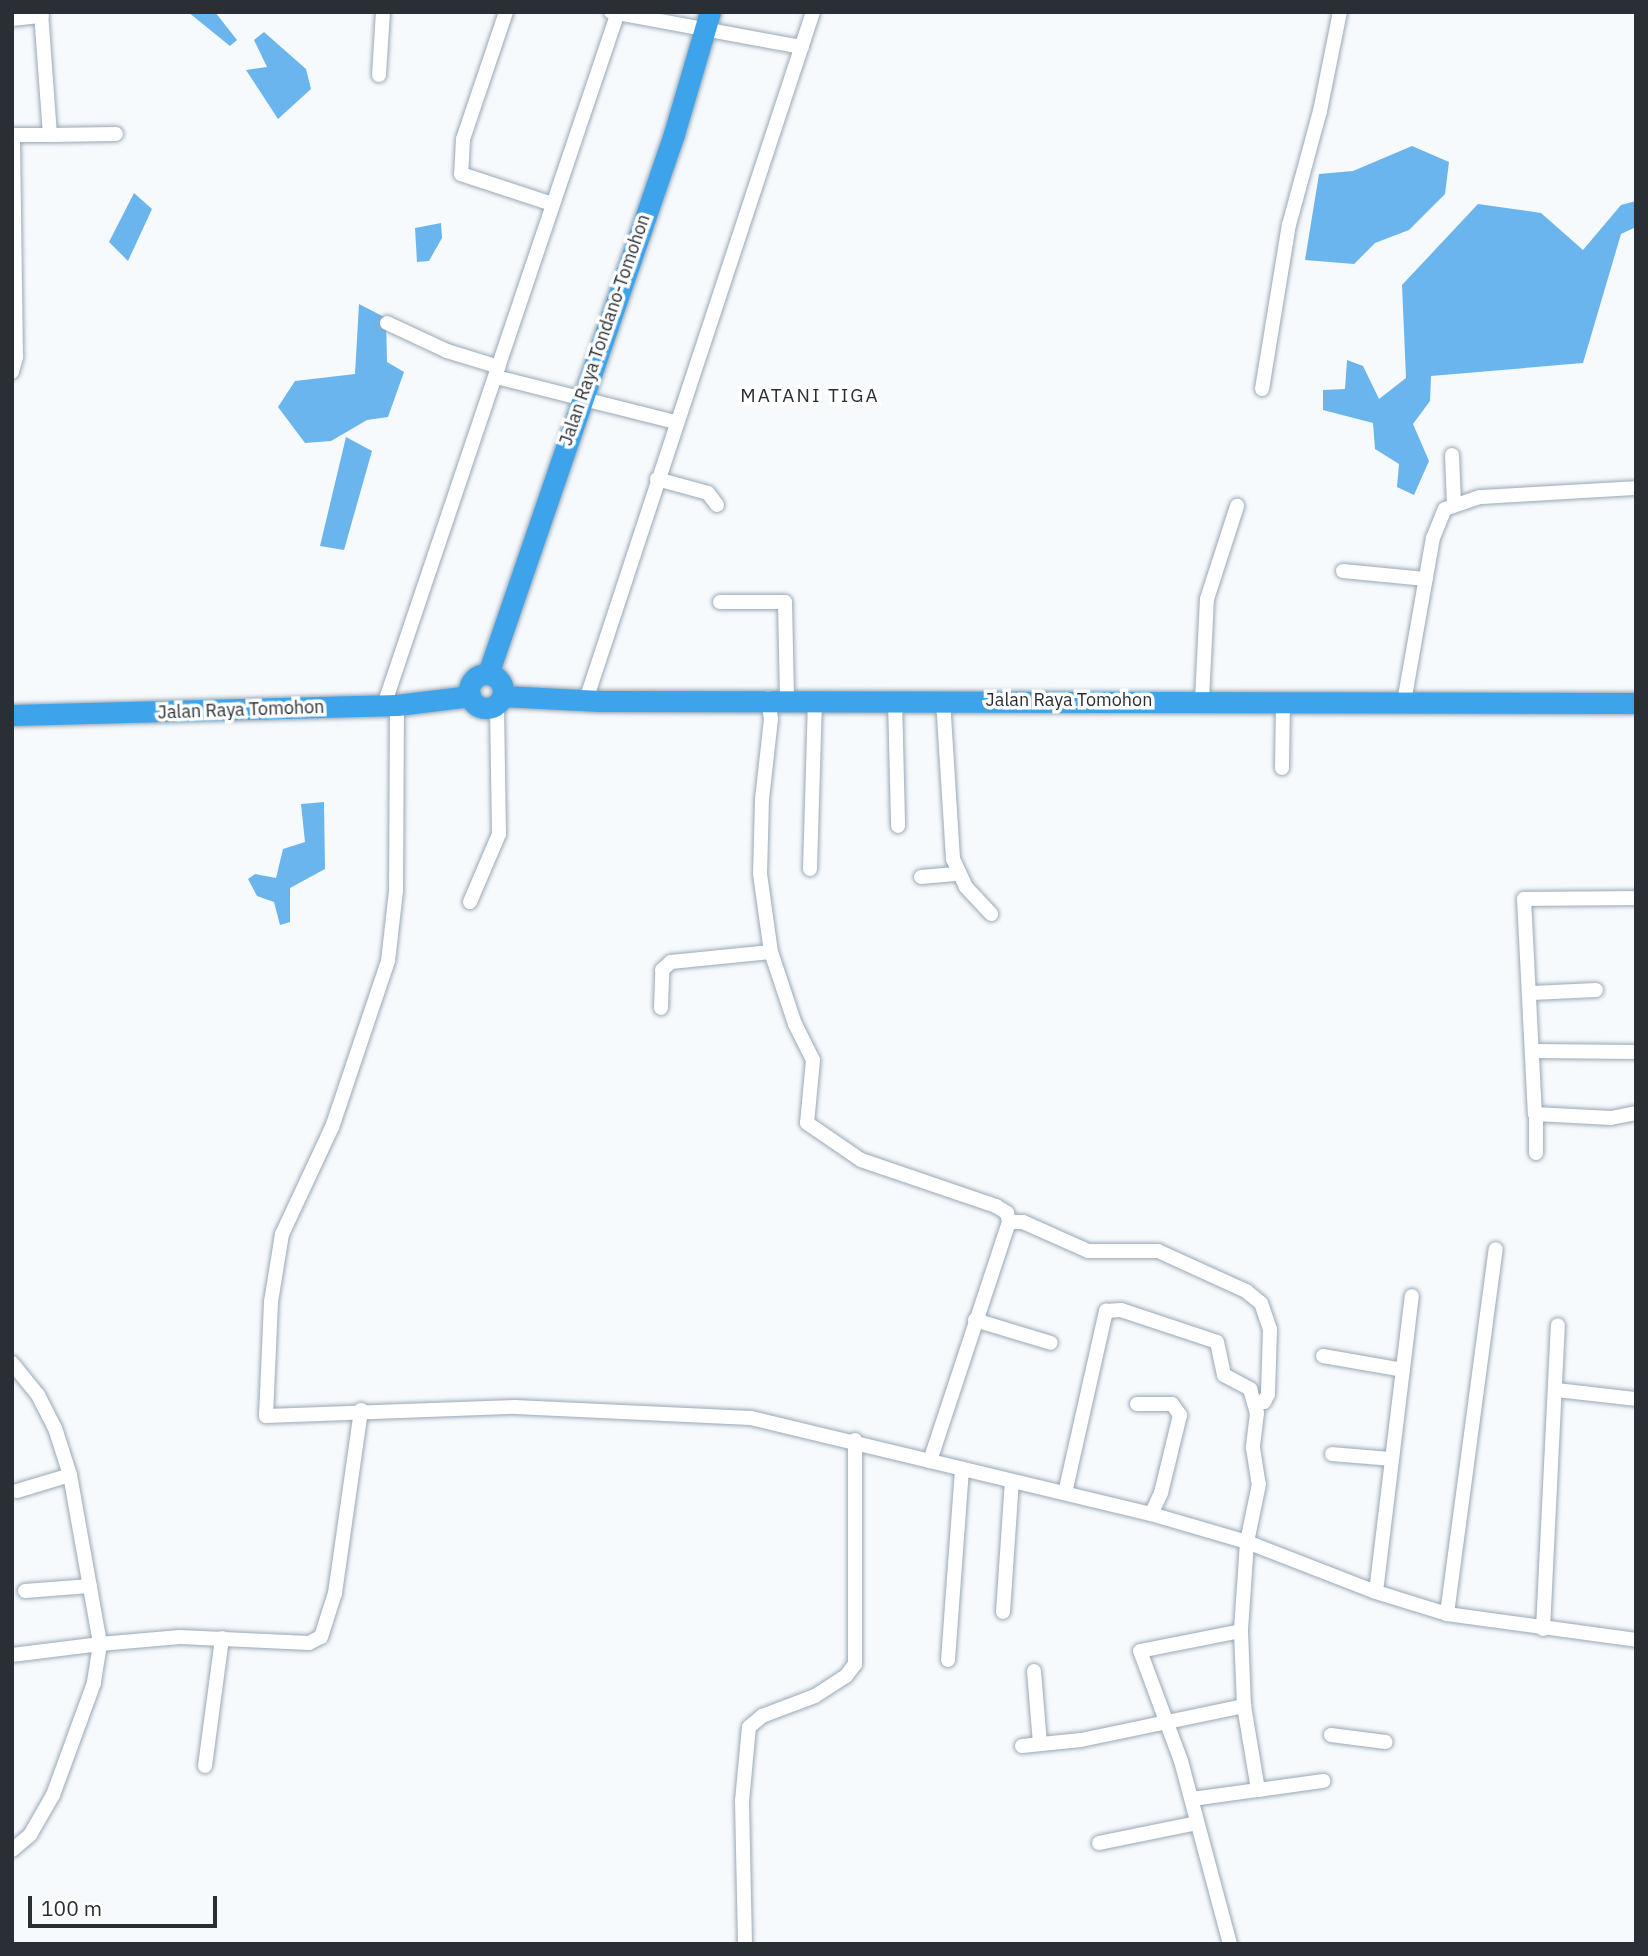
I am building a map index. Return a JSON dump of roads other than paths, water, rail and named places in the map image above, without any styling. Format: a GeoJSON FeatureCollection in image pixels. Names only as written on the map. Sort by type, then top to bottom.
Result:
{"type":"FeatureCollection","features":[{"type":"Feature","properties":{"kind":"highway","name":"Jalan Raya Tondano-Tomohon"},"geometry":{"type":"LineString","coordinates":[[488,674],[495,645],[674,134],[708,20]]}},
{"type":"Feature","properties":{"kind":"highway"},"geometry":{"type":"LineString","coordinates":[[470,696],[471,682],[488,674],[500,682],[499,700]]}},
{"type":"Feature","properties":{"kind":"highway","name":"Jalan Raya Tomohon"},"geometry":{"type":"LineString","coordinates":[[12,715],[391,705],[470,696],[484,708],[499,700],[778,698],[1636,703]]}},
{"type":"Feature","properties":{"kind":"street"},"geometry":{"type":"LineString","coordinates":[[379,75],[383,12]]}},
{"type":"Feature","properties":{"kind":"street"},"geometry":{"type":"LineString","coordinates":[[506,12],[463,139],[461,174],[552,204]]}},
{"type":"Feature","properties":{"kind":"street"},"geometry":{"type":"LineString","coordinates":[[586,700],[675,422],[813,12]]}},
{"type":"Feature","properties":{"kind":"street"},"geometry":{"type":"LineString","coordinates":[[1262,389],[1289,225],[1320,111],[1340,12]]}},
{"type":"Feature","properties":{"kind":"street"},"geometry":{"type":"LineString","coordinates":[[802,47],[708,20],[615,13],[391,705],[396,891],[388,961],[327,1138],[282,1234],[271,1303],[266,1416],[361,1410],[515,1407],[709,1412],[798,1426],[1151,1514],[1247,1542],[1376,1592],[1447,1614],[1636,1640]]}},
{"type":"Feature","properties":{"kind":"street"},"geometry":{"type":"LineString","coordinates":[[12,19],[42,14],[50,135]]}},
{"type":"Feature","properties":{"kind":"street"},"geometry":{"type":"LineString","coordinates":[[12,372],[16,357],[13,135],[116,134]]}},
{"type":"Feature","properties":{"kind":"street"},"geometry":{"type":"LineString","coordinates":[[387,323],[497,372],[581,401],[675,422]]}},
{"type":"Feature","properties":{"kind":"street"},"geometry":{"type":"LineString","coordinates":[[1452,455],[1454,505]]}},
{"type":"Feature","properties":{"kind":"street"},"geometry":{"type":"LineString","coordinates":[[657,479],[708,493],[716,505]]}},
{"type":"Feature","properties":{"kind":"street"},"geometry":{"type":"LineString","coordinates":[[1405,702],[1426,579],[1438,522],[1445,509],[1480,497],[1636,488]]}},
{"type":"Feature","properties":{"kind":"street"},"geometry":{"type":"LineString","coordinates":[[1202,700],[1206,607],[1237,506]]}},
{"type":"Feature","properties":{"kind":"street"},"geometry":{"type":"LineString","coordinates":[[1343,571],[1426,579]]}},
{"type":"Feature","properties":{"kind":"street"},"geometry":{"type":"LineString","coordinates":[[720,602],[785,602],[778,698],[771,719],[762,799],[760,874],[771,952],[788,1006],[813,1060],[806,1114],[811,1130],[887,1172],[996,1206],[1007,1213],[1009,1222],[930,1461]]}},
{"type":"Feature","properties":{"kind":"street"},"geometry":{"type":"LineString","coordinates":[[810,869],[816,699]]}},
{"type":"Feature","properties":{"kind":"street"},"geometry":{"type":"LineString","coordinates":[[895,699],[898,826]]}},
{"type":"Feature","properties":{"kind":"street"},"geometry":{"type":"LineString","coordinates":[[470,902],[499,834],[499,700]]}},
{"type":"Feature","properties":{"kind":"street"},"geometry":{"type":"LineString","coordinates":[[943,700],[950,831],[958,874],[991,914]]}},
{"type":"Feature","properties":{"kind":"street"},"geometry":{"type":"LineString","coordinates":[[1282,768],[1283,701]]}},
{"type":"Feature","properties":{"kind":"street"},"geometry":{"type":"LineString","coordinates":[[921,877],[958,874]]}},
{"type":"Feature","properties":{"kind":"street"},"geometry":{"type":"LineString","coordinates":[[1536,1153],[1532,993],[1524,898],[1636,898]]}},
{"type":"Feature","properties":{"kind":"street"},"geometry":{"type":"LineString","coordinates":[[661,1008],[662,970],[671,962],[771,952]]}},
{"type":"Feature","properties":{"kind":"street"},"geometry":{"type":"LineString","coordinates":[[1532,993],[1596,990]]}},
{"type":"Feature","properties":{"kind":"street"},"geometry":{"type":"LineString","coordinates":[[1534,1051],[1636,1052]]}},
{"type":"Feature","properties":{"kind":"street"},"geometry":{"type":"LineString","coordinates":[[1536,1116],[1611,1118],[1636,1113]]}},
{"type":"Feature","properties":{"kind":"street"},"geometry":{"type":"LineString","coordinates":[[1009,1222],[1023,1222],[1088,1251],[1158,1251],[1246,1291],[1261,1303],[1270,1329],[1268,1394],[1264,1402],[1256,1404]]}},
{"type":"Feature","properties":{"kind":"street"},"geometry":{"type":"LineString","coordinates":[[1447,1614],[1496,1250]]}},
{"type":"Feature","properties":{"kind":"street"},"geometry":{"type":"LineString","coordinates":[[1376,1592],[1412,1296]]}},
{"type":"Feature","properties":{"kind":"street"},"geometry":{"type":"LineString","coordinates":[[1065,1493],[1106,1311],[1121,1310],[1212,1338],[1220,1346],[1224,1375],[1250,1390],[1256,1404],[1253,1448],[1259,1484],[1247,1542],[1241,1631],[1244,1706],[1258,1790]]}},
{"type":"Feature","properties":{"kind":"street"},"geometry":{"type":"LineString","coordinates":[[975,1320],[1052,1343]]}},
{"type":"Feature","properties":{"kind":"street"},"geometry":{"type":"LineString","coordinates":[[1544,1629],[1558,1325]]}},
{"type":"Feature","properties":{"kind":"street"},"geometry":{"type":"LineString","coordinates":[[1323,1356],[1403,1370]]}},
{"type":"Feature","properties":{"kind":"street"},"geometry":{"type":"LineString","coordinates":[[12,1363],[38,1395],[55,1428],[70,1475],[100,1644],[94,1683],[53,1796],[30,1835],[12,1850]]}},
{"type":"Feature","properties":{"kind":"street"},"geometry":{"type":"LineString","coordinates":[[1557,1390],[1636,1399]]}},
{"type":"Feature","properties":{"kind":"street"},"geometry":{"type":"LineString","coordinates":[[1137,1404],[1172,1404],[1180,1415],[1161,1493],[1151,1514]]}},
{"type":"Feature","properties":{"kind":"street"},"geometry":{"type":"LineString","coordinates":[[12,1655],[100,1644],[222,1637],[309,1643],[324,1634],[337,1580],[361,1410]]}},
{"type":"Feature","properties":{"kind":"street"},"geometry":{"type":"LineString","coordinates":[[745,1944],[742,1801],[749,1727],[762,1716],[815,1696],[846,1676],[855,1664],[855,1440]]}},
{"type":"Feature","properties":{"kind":"street"},"geometry":{"type":"LineString","coordinates":[[1332,1454],[1392,1458]]}},
{"type":"Feature","properties":{"kind":"street"},"geometry":{"type":"LineString","coordinates":[[948,1660],[962,1469]]}},
{"type":"Feature","properties":{"kind":"street"},"geometry":{"type":"LineString","coordinates":[[17,1491],[70,1475]]}},
{"type":"Feature","properties":{"kind":"street"},"geometry":{"type":"LineString","coordinates":[[1003,1612],[1012,1481]]}},
{"type":"Feature","properties":{"kind":"street"},"geometry":{"type":"LineString","coordinates":[[25,1591],[90,1586]]}},
{"type":"Feature","properties":{"kind":"street"},"geometry":{"type":"LineString","coordinates":[[1230,1944],[1192,1799],[1140,1651],[1241,1631]]}},
{"type":"Feature","properties":{"kind":"street"},"geometry":{"type":"LineString","coordinates":[[205,1766],[222,1637]]}},
{"type":"Feature","properties":{"kind":"street"},"geometry":{"type":"LineString","coordinates":[[1034,1671],[1040,1744]]}},
{"type":"Feature","properties":{"kind":"street"},"geometry":{"type":"LineString","coordinates":[[1022,1746],[1081,1740],[1165,1720],[1244,1706]]}},
{"type":"Feature","properties":{"kind":"street"},"geometry":{"type":"LineString","coordinates":[[1331,1735],[1385,1742]]}},
{"type":"Feature","properties":{"kind":"street"},"geometry":{"type":"LineString","coordinates":[[1192,1799],[1323,1781]]}},
{"type":"Feature","properties":{"kind":"street"},"geometry":{"type":"LineString","coordinates":[[1099,1843],[1197,1823]]}},
{"type":"Feature","properties":{"kind":"water"},"geometry":{"type":"Polygon","coordinates":[[[188,12],[215,12],[237,40],[230,46],[188,12]]]}},
{"type":"Feature","properties":{"kind":"water"},"geometry":{"type":"Polygon","coordinates":[[[264,32],[306,69],[311,89],[278,119],[246,70],[267,67],[254,40],[264,32]]]}},
{"type":"Feature","properties":{"kind":"water"},"geometry":{"type":"Polygon","coordinates":[[[1412,146],[1449,162],[1445,194],[1409,230],[1375,243],[1354,264],[1305,260],[1319,174],[1353,171],[1412,146]]]}},
{"type":"Feature","properties":{"kind":"water"},"geometry":{"type":"Polygon","coordinates":[[[134,193],[152,209],[128,261],[109,242],[134,193]]]}},
{"type":"Feature","properties":{"kind":"water"},"geometry":{"type":"Polygon","coordinates":[[[1636,201],[1636,227],[1621,234],[1583,363],[1431,376],[1430,401],[1413,424],[1429,461],[1414,495],[1397,487],[1399,464],[1375,449],[1373,423],[1323,410],[1323,390],[1345,389],[1347,360],[1363,366],[1379,399],[1406,378],[1402,285],[1478,204],[1541,213],[1583,250],[1621,205],[1636,201]]]}},
{"type":"Feature","properties":{"kind":"water"},"geometry":{"type":"Polygon","coordinates":[[[441,223],[442,238],[429,261],[417,262],[415,228],[441,223]]]}},
{"type":"Feature","properties":{"kind":"water"},"geometry":{"type":"Polygon","coordinates":[[[359,304],[386,318],[387,362],[404,372],[388,417],[367,420],[331,441],[305,443],[278,407],[295,381],[355,374],[359,304]]]}},
{"type":"Feature","properties":{"kind":"water"},"geometry":{"type":"Polygon","coordinates":[[[346,437],[372,451],[344,550],[320,546],[346,437]]]}},
{"type":"Feature","properties":{"kind":"water"},"geometry":{"type":"Polygon","coordinates":[[[324,802],[325,869],[290,888],[290,922],[280,925],[274,902],[257,896],[248,879],[255,874],[276,878],[283,849],[305,842],[301,804],[324,802]]]}},
{"type":"Feature","properties":{"kind":"district","name":"MATANI TIGA"},"geometry":{"type":"Point","coordinates":[810,396]}}]}
